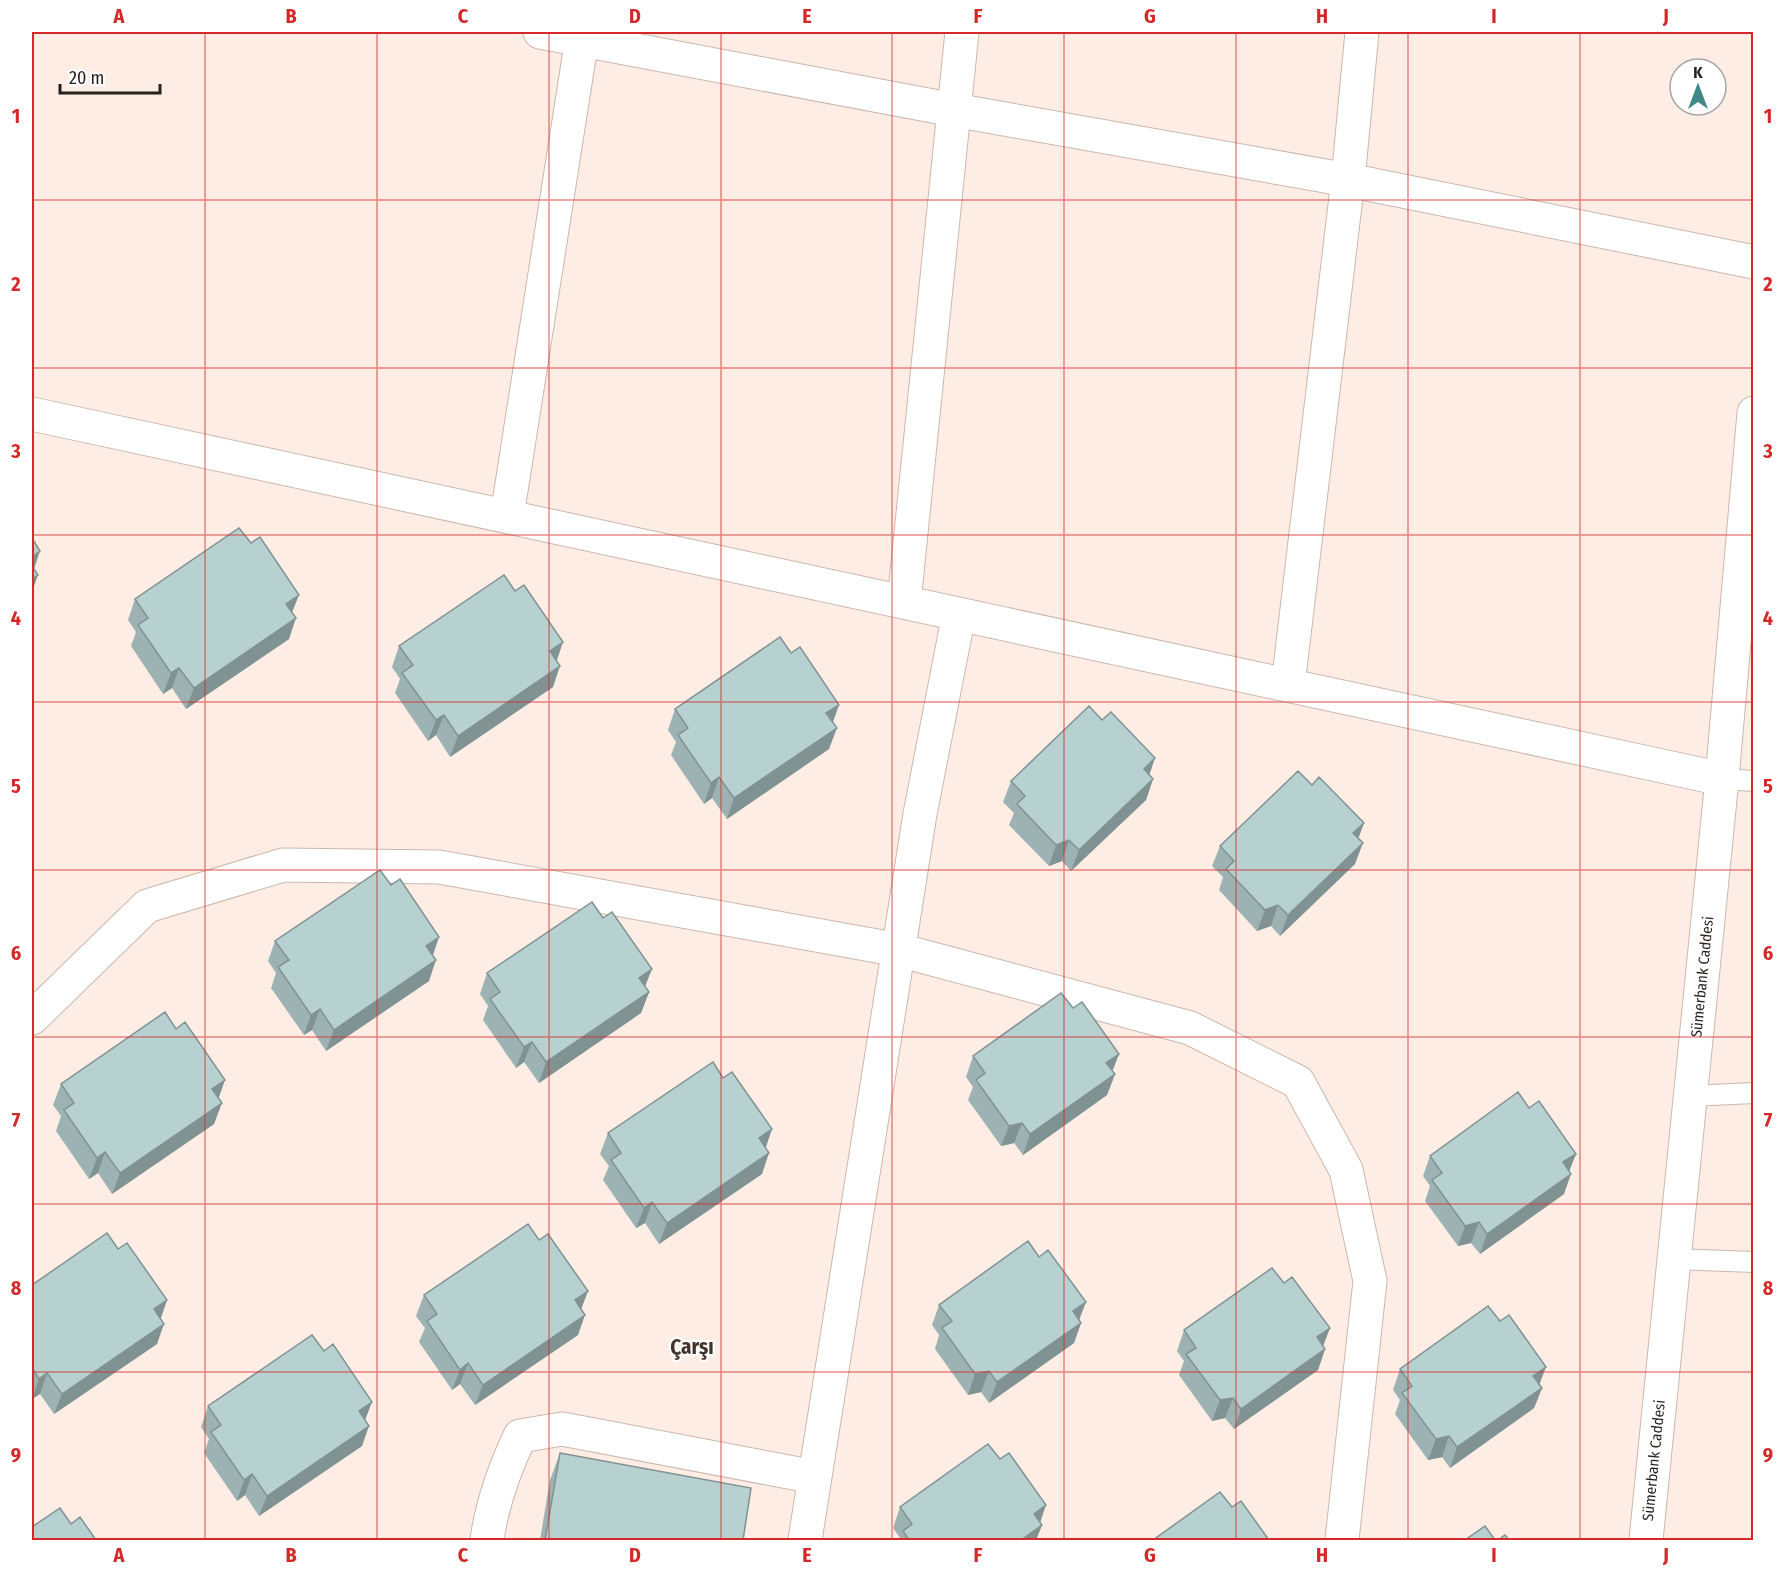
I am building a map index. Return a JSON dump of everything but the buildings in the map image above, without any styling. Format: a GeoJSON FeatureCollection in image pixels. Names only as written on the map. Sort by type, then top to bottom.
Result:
{"type":"FeatureCollection","features":[{"type":"Feature","properties":{"kind":"street"},"geometry":{"type":"LineString","coordinates":[[540,32],[582,35],[954,110],[1348,180],[1754,262]]}},
{"type":"Feature","properties":{"kind":"street"},"geometry":{"type":"LineString","coordinates":[[904,602],[962,32]]}},
{"type":"Feature","properties":{"kind":"street"},"geometry":{"type":"LineString","coordinates":[[1288,685],[1348,180],[1362,32]]}},
{"type":"Feature","properties":{"kind":"street"},"geometry":{"type":"LineString","coordinates":[[507,516],[582,35]]}},
{"type":"Feature","properties":{"kind":"street","name":"Sümerbank Caddesi"},"geometry":{"type":"LineString","coordinates":[[1646,1540],[1690,1096],[1738,780],[1754,413]]}},
{"type":"Feature","properties":{"kind":"street"},"geometry":{"type":"LineString","coordinates":[[32,414],[1738,780]]}},
{"type":"Feature","properties":{"kind":"street"},"geometry":{"type":"LineString","coordinates":[[804,1540],[920,814],[959,614]]}},
{"type":"Feature","properties":{"kind":"street"},"geometry":{"type":"LineString","coordinates":[[32,1018],[147,906],[283,865],[439,867],[899,950],[1190,1028],[1298,1082],[1346,1170],[1370,1281],[1342,1540]]}},
{"type":"Feature","properties":{"kind":"street"},"geometry":{"type":"LineString","coordinates":[[487,1540],[504,1470],[520,1436],[562,1429],[815,1477]]}},
{"type":"Feature","properties":{"kind":"lane"},"geometry":{"type":"LineString","coordinates":[[1690,1096],[1754,1093]]}},
{"type":"Feature","properties":{"kind":"lane"},"geometry":{"type":"LineString","coordinates":[[1674,1259],[1754,1262]]}},
{"type":"Feature","properties":{"kind":"district","name":"Çarşı"},"geometry":{"type":"Point","coordinates":[692,1347]}}]}
